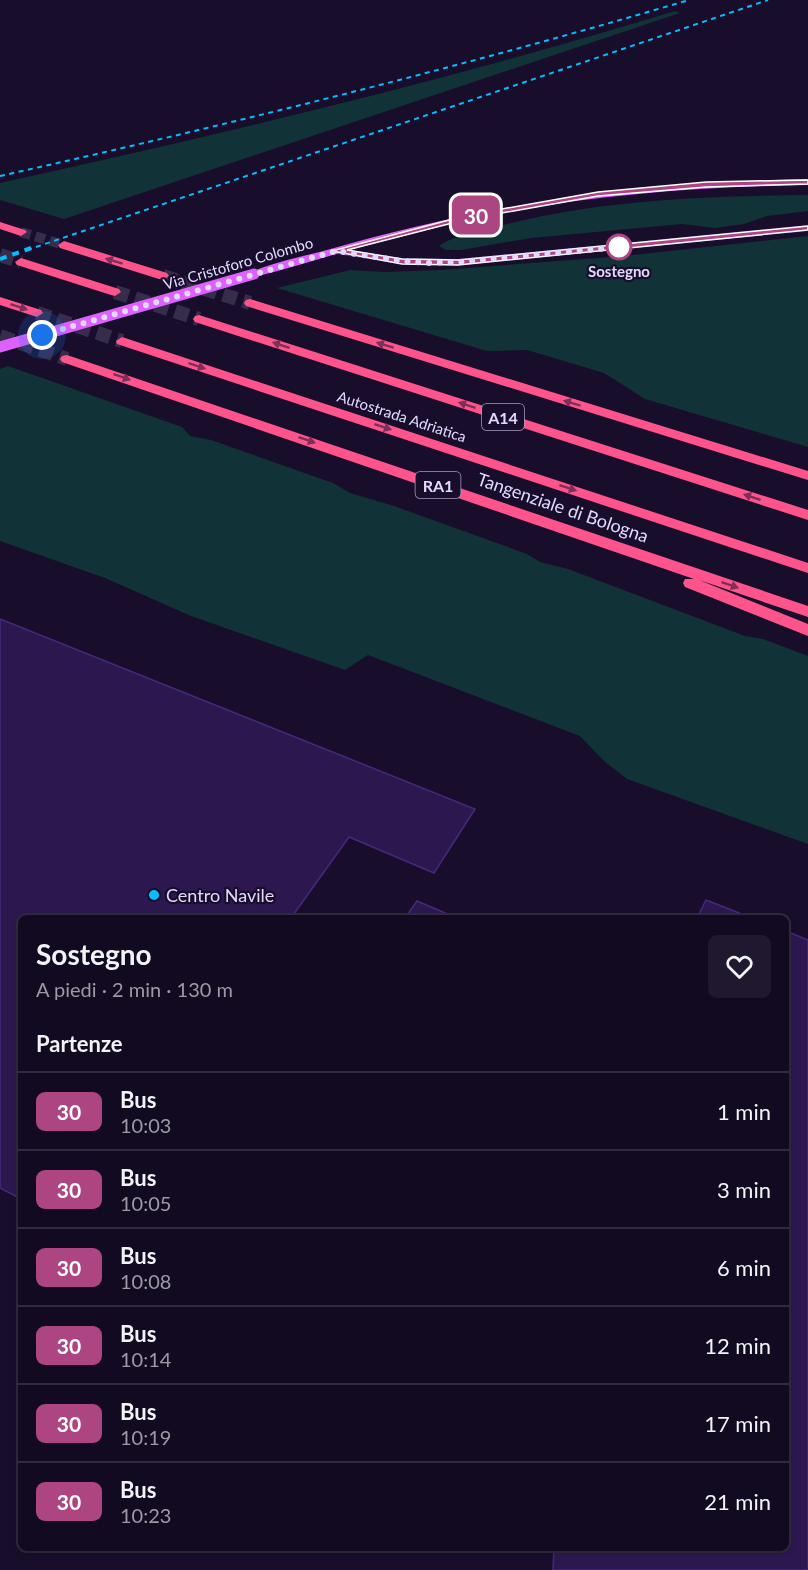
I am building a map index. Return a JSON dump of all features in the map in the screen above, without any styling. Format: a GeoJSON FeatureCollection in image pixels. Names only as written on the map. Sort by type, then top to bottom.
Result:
{"type":"FeatureCollection","features":[{"type":"Feature","properties":{"kind":"highway"},"geometry":{"type":"LineString","coordinates":[[0,225],[21,232]]}},
{"type":"Feature","properties":{"kind":"highway"},"geometry":{"type":"LineString","coordinates":[[64,245],[163,276]]}},
{"type":"Feature","properties":{"kind":"highway"},"geometry":{"type":"LineString","coordinates":[[21,262],[115,292]]}},
{"type":"Feature","properties":{"kind":"highway"},"geometry":{"type":"LineString","coordinates":[[0,301],[38,313]]}},
{"type":"Feature","properties":{"kind":"highway"},"geometry":{"type":"LineString","coordinates":[[250,303],[808,474]]}},
{"type":"Feature","properties":{"kind":"highway","name":"Autostrada Adriatica"},"geometry":{"type":"LineString","coordinates":[[199,319],[808,515]]}},
{"type":"Feature","properties":{"kind":"highway","name":"Autostrada Adriatica"},"geometry":{"type":"LineString","coordinates":[[122,341],[808,568]]}},
{"type":"Feature","properties":{"kind":"highway","name":"Tangenziale di Bologna"},"geometry":{"type":"LineString","coordinates":[[67,359],[808,612]]}},
{"type":"Feature","properties":{"kind":"highway"},"geometry":{"type":"LineString","coordinates":[[486,501],[808,630]]}},
{"type":"Feature","properties":{"kind":"main road","name":"Via Cristoforo Colombo"},"geometry":{"type":"LineString","coordinates":[[0,347],[336,251],[468,217],[598,194],[706,184],[808,182]]}},
{"type":"Feature","properties":{"kind":"lane"},"geometry":{"type":"LineString","coordinates":[[336,251],[402,261],[458,262],[808,228]]}},
{"type":"Feature","properties":{"kind":"green space"},"geometry":{"type":"Polygon","coordinates":[[[675,11],[680,13],[64,219],[0,200],[0,183],[339,104],[508,60],[675,11]]]}},
{"type":"Feature","properties":{"kind":"green space"},"geometry":{"type":"Polygon","coordinates":[[[808,195],[808,211],[767,216],[744,224],[715,228],[682,224],[531,238],[461,250],[446,250],[439,246],[454,238],[521,221],[602,206],[685,199],[808,195]]]}},
{"type":"Feature","properties":{"kind":"green space"},"geometry":{"type":"Polygon","coordinates":[[[808,236],[808,447],[645,399],[604,373],[527,350],[487,351],[277,288],[350,270],[384,272],[441,270],[624,256],[808,236]]]}},
{"type":"Feature","properties":{"kind":"green space"},"geometry":{"type":"Polygon","coordinates":[[[8,366],[182,427],[190,436],[211,440],[333,483],[350,493],[394,506],[527,554],[540,562],[568,569],[745,636],[763,639],[808,656],[808,844],[627,779],[604,761],[580,736],[368,655],[345,670],[191,616],[105,578],[0,541],[0,369],[8,366]]]}},
{"type":"Feature","properties":{"kind":"building","name":"Centro Navile"},"geometry":{"type":"Polygon","coordinates":[[[0,619],[475,809],[434,873],[349,837],[293,915],[18,915],[18,1197],[0,1188],[0,619]]]}},
{"type":"Feature","properties":{"kind":"building"},"geometry":{"type":"Polygon","coordinates":[[[706,900],[744,915],[698,915],[706,900]]]}},
{"type":"Feature","properties":{"kind":"building"},"geometry":{"type":"Polygon","coordinates":[[[417,901],[450,915],[407,915],[417,901]]]}},
{"type":"Feature","properties":{"kind":"building"},"geometry":{"type":"Polygon","coordinates":[[[789,932],[808,940],[808,1570],[553,1570],[554,1551],[789,1551],[789,932]]]}},
{"type":"Feature","properties":{"kind":"tunnel"},"geometry":{"type":"LineString","coordinates":[[21,232],[64,245]]}},
{"type":"Feature","properties":{"kind":"tunnel"},"geometry":{"type":"LineString","coordinates":[[0,255],[21,262]]}},
{"type":"Feature","properties":{"kind":"tunnel"},"geometry":{"type":"LineString","coordinates":[[163,276],[250,303]]}},
{"type":"Feature","properties":{"kind":"tunnel"},"geometry":{"type":"LineString","coordinates":[[115,292],[199,319]]}},
{"type":"Feature","properties":{"kind":"tunnel"},"geometry":{"type":"LineString","coordinates":[[37,313],[122,341]]}},
{"type":"Feature","properties":{"kind":"tunnel"},"geometry":{"type":"LineString","coordinates":[[0,336],[67,359]]}},
{"type":"Feature","properties":{"kind":"railway"},"geometry":{"type":"LineString","coordinates":[[0,176],[346,94],[689,0]]}},
{"type":"Feature","properties":{"kind":"railway"},"geometry":{"type":"LineString","coordinates":[[27,250],[768,0]]}},
{"type":"Feature","properties":{"kind":"railway"},"geometry":{"type":"LineString","coordinates":[[0,259],[31,248]]}},
{"type":"Feature","properties":{"kind":"bus line","name":"30"},"geometry":{"type":"LineString","coordinates":[[808,182],[706,184],[598,194],[468,217],[336,251],[402,261],[458,262],[808,228]]}},
{"type":"Feature","properties":{"kind":"place","name":"Sostegno"},"geometry":{"type":"Point","coordinates":[619,247]}},
{"type":"Feature","properties":{"kind":"place","name":"Centro Navile"},"geometry":{"type":"Point","coordinates":[154,895]}},
{"type":"Feature","properties":{"kind":"route"},"geometry":{"type":"LineString","coordinates":[[42,335],[336,251],[373,258],[427,263],[619,247]]}}]}
